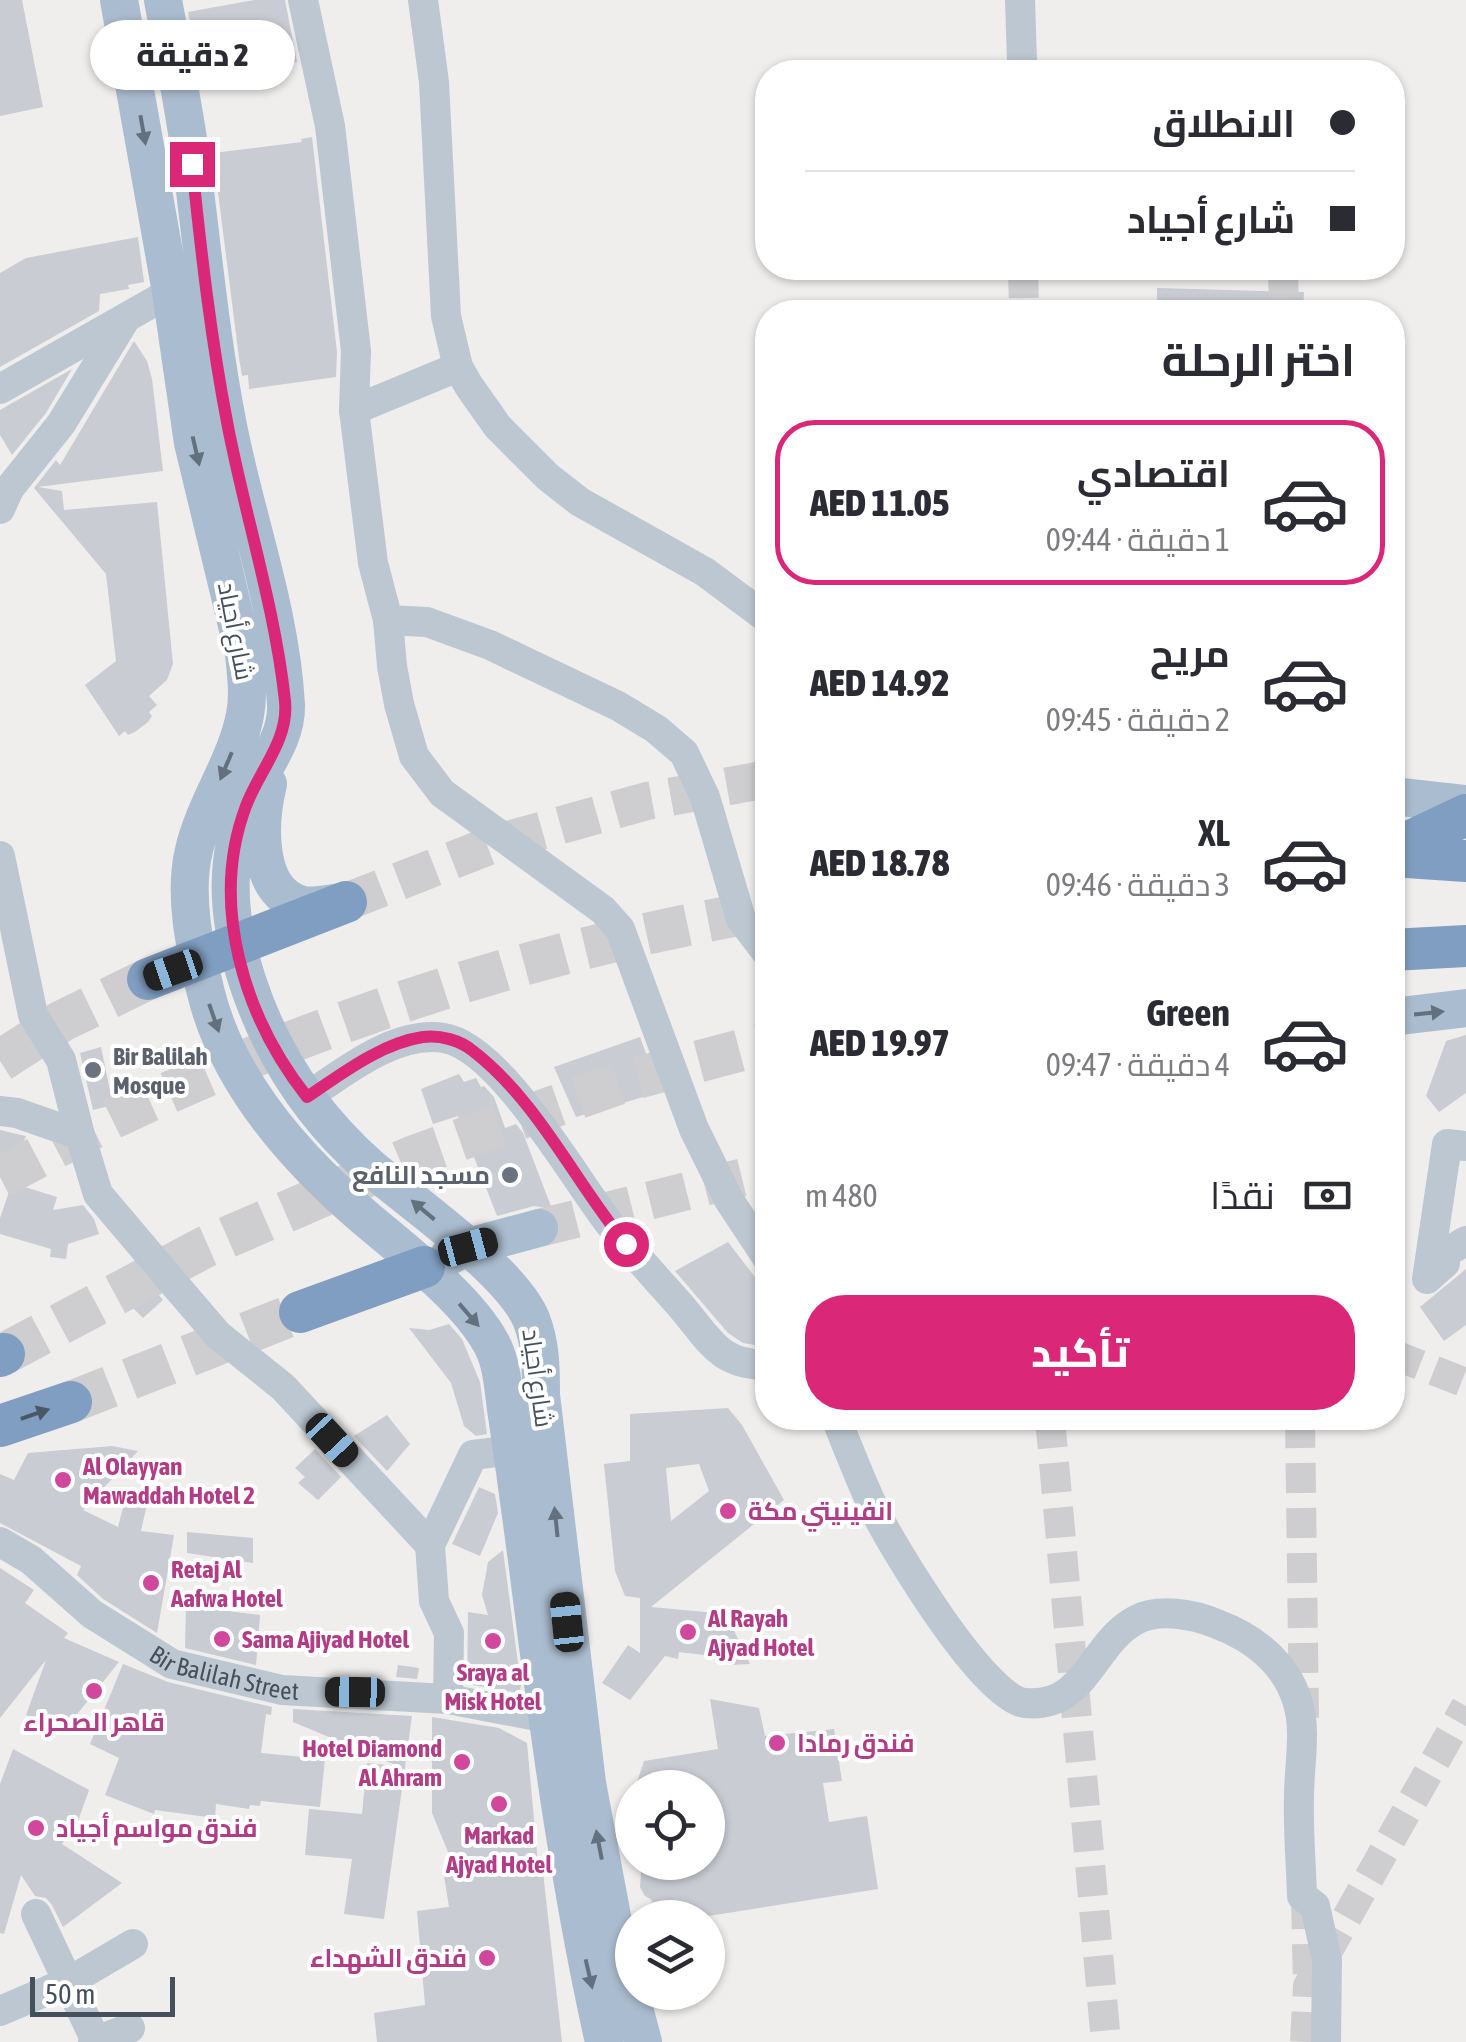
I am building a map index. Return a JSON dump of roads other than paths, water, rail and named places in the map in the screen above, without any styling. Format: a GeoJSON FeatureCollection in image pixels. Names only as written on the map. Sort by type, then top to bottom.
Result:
{"type":"FeatureCollection","features":[{"type":"Feature","properties":{"kind":"highway"},"geometry":{"type":"LineString","coordinates":[[1405,846],[1466,815]]}},
{"type":"Feature","properties":{"kind":"highway"},"geometry":{"type":"LineString","coordinates":[[1405,854],[1466,861]]}},
{"type":"Feature","properties":{"kind":"highway"},"geometry":{"type":"LineString","coordinates":[[148,978],[346,902]]}},
{"type":"Feature","properties":{"kind":"highway"},"geometry":{"type":"LineString","coordinates":[[1405,950],[1466,946]]}},
{"type":"Feature","properties":{"kind":"highway"},"geometry":{"type":"LineString","coordinates":[[1405,952],[1466,971]]}},
{"type":"Feature","properties":{"kind":"highway"},"geometry":{"type":"LineString","coordinates":[[300,1312],[424,1268]]}},
{"type":"Feature","properties":{"kind":"highway"},"geometry":{"type":"LineString","coordinates":[[0,1426],[71,1402]]}},
{"type":"Feature","properties":{"kind":"main road","name":"شارع أجياد"},"geometry":{"type":"LineString","coordinates":[[119,0],[171,292],[193,443],[244,654],[248,688],[242,728],[192,854],[192,902],[276,1054],[307,1097],[368,1165],[468,1247],[512,1290],[531,1318],[540,1355],[587,1782],[618,1943],[643,2042]]}},
{"type":"Feature","properties":{"kind":"main road","name":"شارع أجياد"},"geometry":{"type":"LineString","coordinates":[[162,0],[192,164],[205,286],[228,426],[269,594],[286,706],[278,744],[246,807],[232,858],[206,997],[220,1036],[259,1104],[324,1180],[424,1268],[492,1344],[500,1369],[512,1450],[547,1718],[586,1958],[604,2042]]}},
{"type":"Feature","properties":{"kind":"main road"},"geometry":{"type":"LineString","coordinates":[[278,744],[266,792],[264,862],[274,885],[286,898],[305,906],[346,902]]}},
{"type":"Feature","properties":{"kind":"main road"},"geometry":{"type":"LineString","coordinates":[[1405,797],[1466,804]]}},
{"type":"Feature","properties":{"kind":"main road"},"geometry":{"type":"LineString","coordinates":[[1405,1015],[1466,1008]]}},
{"type":"Feature","properties":{"kind":"main road"},"geometry":{"type":"LineString","coordinates":[[424,1268],[468,1247],[539,1228]]}},
{"type":"Feature","properties":{"kind":"street"},"geometry":{"type":"LineString","coordinates":[[302,0],[330,126],[356,351],[354,410],[373,563],[414,756],[442,793],[603,910],[620,929],[694,1129],[728,1200],[755,1239]]}},
{"type":"Feature","properties":{"kind":"street"},"geometry":{"type":"LineString","coordinates":[[423,0],[434,82],[446,316],[458,367],[498,428],[548,477],[580,502],[705,572],[755,609]]}},
{"type":"Feature","properties":{"kind":"street"},"geometry":{"type":"LineString","coordinates":[[1020,0],[1022,60]]}},
{"type":"Feature","properties":{"kind":"street"},"geometry":{"type":"LineString","coordinates":[[0,389],[171,292]]}},
{"type":"Feature","properties":{"kind":"street"},"geometry":{"type":"LineString","coordinates":[[0,509],[8,489],[60,424],[126,318]]}},
{"type":"Feature","properties":{"kind":"street"},"geometry":{"type":"LineString","coordinates":[[354,410],[458,367]]}},
{"type":"Feature","properties":{"kind":"street"},"geometry":{"type":"LineString","coordinates":[[388,620],[427,622],[490,645],[618,706],[684,752],[704,797],[741,919],[755,937]]}},
{"type":"Feature","properties":{"kind":"street"},"geometry":{"type":"LineString","coordinates":[[0,856],[32,1015],[61,1060],[98,1194],[218,1335],[283,1387],[430,1545]]}},
{"type":"Feature","properties":{"kind":"street"},"geometry":{"type":"LineString","coordinates":[[307,1097],[373,1056],[422,1037],[447,1038],[471,1048],[523,1102],[610,1224],[718,1351],[744,1365],[755,1365]]}},
{"type":"Feature","properties":{"kind":"street"},"geometry":{"type":"LineString","coordinates":[[0,1111],[80,1135]]}},
{"type":"Feature","properties":{"kind":"street"},"geometry":{"type":"LineString","coordinates":[[1466,1146],[1447,1144],[1427,1279],[1445,1263],[1444,1254],[1466,1240]]}},
{"type":"Feature","properties":{"kind":"street"},"geometry":{"type":"LineString","coordinates":[[841,1430],[875,1511],[910,1572],[980,1672],[1001,1693],[1023,1704],[1048,1701],[1070,1692],[1090,1673],[1120,1632],[1136,1620],[1159,1613],[1213,1622],[1241,1634],[1282,1666],[1296,1694],[1302,1732],[1298,1797],[1302,1896],[1315,1906],[1327,1960],[1326,2042]]}},
{"type":"Feature","properties":{"kind":"street"},"geometry":{"type":"LineString","coordinates":[[448,1699],[450,1633],[434,1601],[430,1545],[473,1455],[512,1450]]}},
{"type":"Feature","properties":{"kind":"street","name":"Bir Balilah Street"},"geometry":{"type":"LineString","coordinates":[[0,1542],[31,1560],[92,1614],[172,1664],[282,1690],[448,1699],[547,1718]]}},
{"type":"Feature","properties":{"kind":"street"},"geometry":{"type":"LineString","coordinates":[[36,1914],[95,2041],[130,2028]]}},
{"type":"Feature","properties":{"kind":"street"},"geometry":{"type":"LineString","coordinates":[[0,2011],[70,1981],[133,1944]]}},
{"type":"Feature","properties":{"kind":"tunnel"},"geometry":{"type":"LineString","coordinates":[[1023,280],[1024,300]]}},
{"type":"Feature","properties":{"kind":"tunnel"},"geometry":{"type":"LineString","coordinates":[[1283,280],[1284,300]]}},
{"type":"Feature","properties":{"kind":"tunnel"},"geometry":{"type":"LineString","coordinates":[[346,902],[494,844],[647,801],[755,781]]}},
{"type":"Feature","properties":{"kind":"tunnel"},"geometry":{"type":"LineString","coordinates":[[0,1177],[143,1104],[371,1013],[528,963],[755,912]]}},
{"type":"Feature","properties":{"kind":"tunnel"},"geometry":{"type":"LineString","coordinates":[[0,1061],[62,1021],[148,979]]}},
{"type":"Feature","properties":{"kind":"tunnel"},"geometry":{"type":"LineString","coordinates":[[4,1354],[205,1247],[414,1156],[629,1080],[755,1046]]}},
{"type":"Feature","properties":{"kind":"tunnel"},"geometry":{"type":"LineString","coordinates":[[539,1228],[755,1174]]}},
{"type":"Feature","properties":{"kind":"tunnel"},"geometry":{"type":"LineString","coordinates":[[71,1402],[300,1312]]}},
{"type":"Feature","properties":{"kind":"tunnel"},"geometry":{"type":"LineString","coordinates":[[1405,1359],[1466,1383]]}},
{"type":"Feature","properties":{"kind":"tunnel"},"geometry":{"type":"LineString","coordinates":[[1051,1430],[1106,2042]]}},
{"type":"Feature","properties":{"kind":"tunnel"},"geometry":{"type":"LineString","coordinates":[[1300,1430],[1304,1718]]}},
{"type":"Feature","properties":{"kind":"tunnel"},"geometry":{"type":"LineString","coordinates":[[1305,2042],[1308,1986],[1466,1706]]}},
{"type":"Feature","properties":{"kind":"tunnel"},"geometry":{"type":"LineString","coordinates":[[1306,1899],[1308,1986]]}},
{"type":"Feature","properties":{"kind":"place","name":"Bir Balilah Mosque"},"geometry":{"type":"Point","coordinates":[93,1070]}},
{"type":"Feature","properties":{"kind":"place","name":"مسجد النافع"},"geometry":{"type":"Point","coordinates":[510,1175]}},
{"type":"Feature","properties":{"kind":"place","name":"Al Olayyan Mawaddah Hotel 2"},"geometry":{"type":"Point","coordinates":[63,1480]}},
{"type":"Feature","properties":{"kind":"place","name":"انفينيتي مكة"},"geometry":{"type":"Point","coordinates":[728,1511]}},
{"type":"Feature","properties":{"kind":"place","name":"Retaj Al Aafwa Hotel"},"geometry":{"type":"Point","coordinates":[151,1583]}},
{"type":"Feature","properties":{"kind":"place","name":"Al Rayah Ajyad Hotel"},"geometry":{"type":"Point","coordinates":[688,1632]}},
{"type":"Feature","properties":{"kind":"place","name":"Sama Ajiyad Hotel"},"geometry":{"type":"Point","coordinates":[222,1639]}},
{"type":"Feature","properties":{"kind":"place","name":"Sraya al Misk Hotel"},"geometry":{"type":"Point","coordinates":[493,1641]}},
{"type":"Feature","properties":{"kind":"place","name":"قاهر الصحراء"},"geometry":{"type":"Point","coordinates":[94,1691]}},
{"type":"Feature","properties":{"kind":"place","name":"فندق رمادا"},"geometry":{"type":"Point","coordinates":[777,1743]}},
{"type":"Feature","properties":{"kind":"place","name":"Hotel Diamond Al Ahram"},"geometry":{"type":"Point","coordinates":[462,1762]}},
{"type":"Feature","properties":{"kind":"place","name":"Markad Ajyad Hotel"},"geometry":{"type":"Point","coordinates":[499,1804]}},
{"type":"Feature","properties":{"kind":"place","name":"فندق مواسم أجياد"},"geometry":{"type":"Point","coordinates":[36,1828]}},
{"type":"Feature","properties":{"kind":"place","name":"فندق الشهداء"},"geometry":{"type":"Point","coordinates":[487,1958]}}]}
